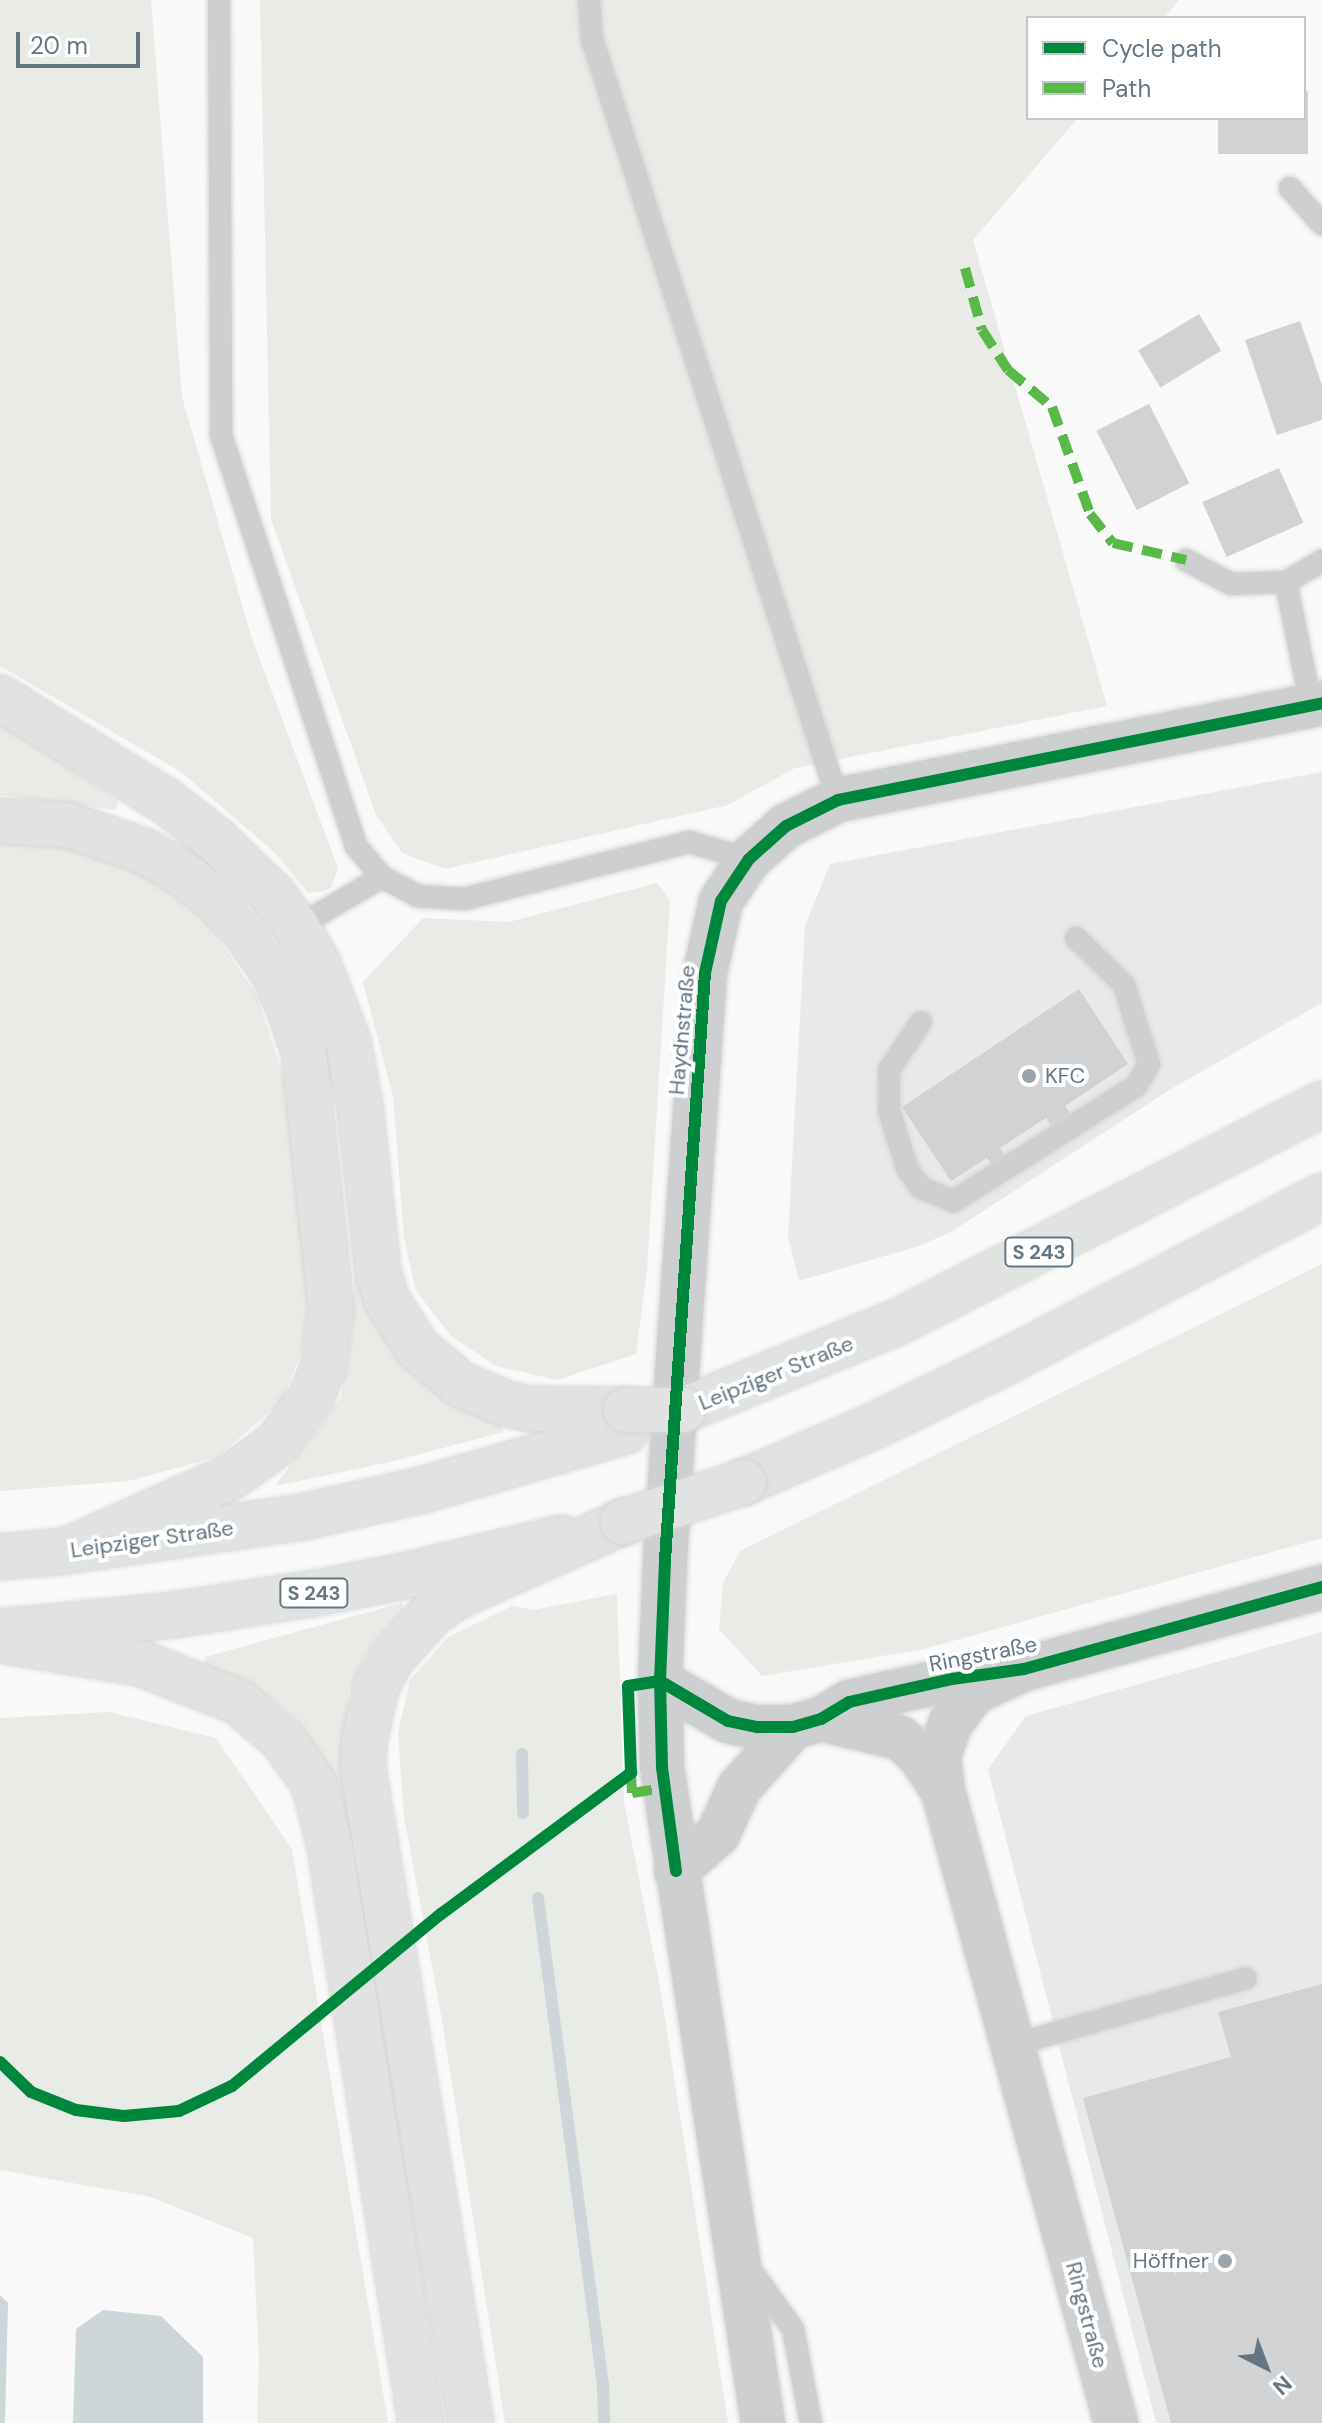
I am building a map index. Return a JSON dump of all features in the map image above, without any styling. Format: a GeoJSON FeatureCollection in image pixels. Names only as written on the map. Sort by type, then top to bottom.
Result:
{"type":"FeatureCollection","features":[{"type":"Feature","properties":{"kind":"highway","name":"Leipziger Straße"},"geometry":{"type":"LineString","coordinates":[[0,698],[167,802],[216,840],[273,895],[297,927],[318,964],[348,1042],[360,1106],[378,1271],[400,1325],[439,1369],[482,1396],[531,1409],[626,1420]]}},
{"type":"Feature","properties":{"kind":"highway"},"geometry":{"type":"LineString","coordinates":[[0,821],[68,825],[144,851],[182,873],[217,900],[246,933],[272,970],[304,1052],[330,1296],[329,1340],[323,1369],[296,1421],[277,1444],[229,1478],[66,1551]]}},
{"type":"Feature","properties":{"kind":"highway","name":"Leipziger Straße"},"geometry":{"type":"LineString","coordinates":[[0,1557],[66,1551],[303,1517],[422,1490],[626,1420],[683,1410],[750,1386],[898,1322],[1322,1104]]}},
{"type":"Feature","properties":{"kind":"highway","name":"S 243"},"geometry":{"type":"LineString","coordinates":[[0,1632],[173,1615],[315,1593],[405,1576],[623,1522],[744,1482],[874,1426],[1005,1362],[1322,1196]]}},
{"type":"Feature","properties":{"kind":"highway"},"geometry":{"type":"LineString","coordinates":[[471,2423],[363,1769],[368,1714],[389,1661],[431,1614],[457,1596],[623,1522]]}},
{"type":"Feature","properties":{"kind":"highway"},"geometry":{"type":"LineString","coordinates":[[0,1640],[140,1663],[239,1702],[283,1740],[314,1784],[330,1846],[421,2423]]}},
{"type":"Feature","properties":{"kind":"street","name":"Haydnstraße"},"geometry":{"type":"LineString","coordinates":[[676,1871],[662,1767],[660,1681],[705,973],[721,901],[749,859],[786,826],[838,800],[1316,704]]}},
{"type":"Feature","properties":{"kind":"street","name":"Ringstraße"},"geometry":{"type":"LineString","coordinates":[[676,1871],[718,1834],[739,1788],[807,1723],[849,1702],[952,1679],[1024,1669],[1322,1587]]}},
{"type":"Feature","properties":{"kind":"street","name":"Ringstraße"},"geometry":{"type":"LineString","coordinates":[[1024,1669],[974,1692],[951,1722],[939,1755],[943,1791],[1116,2423]]}},
{"type":"Feature","properties":{"kind":"street","name":"Ringstraße"},"geometry":{"type":"LineString","coordinates":[[660,1681],[728,1721],[757,1727],[807,1723],[900,1738],[920,1756],[943,1791]]}},
{"type":"Feature","properties":{"kind":"street"},"geometry":{"type":"LineString","coordinates":[[676,1871],[763,2423]]}},
{"type":"Feature","properties":{"kind":"lane"},"geometry":{"type":"LineString","coordinates":[[219,0],[221,435],[356,846],[382,877],[417,896],[464,899],[689,842],[749,859]]}},
{"type":"Feature","properties":{"kind":"lane"},"geometry":{"type":"LineString","coordinates":[[589,0],[592,39],[838,800]]}},
{"type":"Feature","properties":{"kind":"lane"},"geometry":{"type":"LineString","coordinates":[[1290,188],[1322,224]]}},
{"type":"Feature","properties":{"kind":"lane"},"geometry":{"type":"LineString","coordinates":[[1186,560],[1231,584],[1286,582],[1322,561]]}},
{"type":"Feature","properties":{"kind":"lane"},"geometry":{"type":"LineString","coordinates":[[1286,582],[1316,704]]}},
{"type":"Feature","properties":{"kind":"lane"},"geometry":{"type":"LineString","coordinates":[[297,927],[382,877]]}},
{"type":"Feature","properties":{"kind":"lane"},"geometry":{"type":"LineString","coordinates":[[921,1022],[889,1070],[889,1110],[907,1168],[921,1188],[954,1201],[1136,1086],[1149,1064],[1124,985],[1076,938]]}},
{"type":"Feature","properties":{"kind":"lane"},"geometry":{"type":"LineString","coordinates":[[1013,2045],[1246,1978]]}},
{"type":"Feature","properties":{"kind":"lane"},"geometry":{"type":"LineString","coordinates":[[738,2251],[793,2329],[811,2423]]}},
{"type":"Feature","properties":{"kind":"shaded area"},"geometry":{"type":"Polygon","coordinates":[[[0,0],[151,0],[182,397],[251,636],[338,868],[331,888],[308,893],[274,852],[181,772],[0,666],[0,0]]]}},
{"type":"Feature","properties":{"kind":"shaded area"},"geometry":{"type":"Polygon","coordinates":[[[260,0],[1179,0],[1166,16],[1026,16],[1026,120],[1076,120],[973,240],[1107,706],[795,768],[728,805],[445,869],[402,853],[376,815],[271,519],[260,0]]]}},
{"type":"Feature","properties":{"kind":"shaded area"},"geometry":{"type":"Polygon","coordinates":[[[0,722],[118,801],[116,810],[0,795],[0,722]]]}},
{"type":"Feature","properties":{"kind":"shaded area"},"geometry":{"type":"Polygon","coordinates":[[[1322,772],[1322,1003],[1171,1089],[951,1232],[919,1246],[799,1281],[788,1237],[805,926],[830,864],[1322,772]]]}},
{"type":"Feature","properties":{"kind":"shaded area"},"geometry":{"type":"Polygon","coordinates":[[[0,841],[77,845],[151,878],[206,920],[257,996],[284,1079],[309,1296],[302,1349],[282,1401],[217,1457],[128,1481],[0,1491],[0,841]]]}},
{"type":"Feature","properties":{"kind":"shaded area"},"geometry":{"type":"Polygon","coordinates":[[[657,883],[670,900],[647,1270],[636,1354],[557,1380],[496,1366],[451,1336],[416,1291],[404,1238],[393,1097],[363,982],[423,918],[509,922],[657,883]]]}},
{"type":"Feature","properties":{"kind":"shaded area"},"geometry":{"type":"Polygon","coordinates":[[[1322,1264],[1322,1538],[924,1649],[762,1676],[719,1629],[723,1583],[740,1551],[1322,1264]]]}},
{"type":"Feature","properties":{"kind":"shaded area"},"geometry":{"type":"Polygon","coordinates":[[[358,1276],[502,1423],[503,1432],[394,1461],[275,1486],[341,1397],[352,1336],[354,1277],[358,1276]]]}},
{"type":"Feature","properties":{"kind":"shaded area"},"geometry":{"type":"Polygon","coordinates":[[[617,1594],[624,1802],[660,1987],[728,2423],[505,2423],[442,2020],[404,1817],[398,1733],[410,1680],[448,1637],[512,1606],[533,1610],[617,1594]]]}},
{"type":"Feature","properties":{"kind":"shaded area"},"geometry":{"type":"Polygon","coordinates":[[[402,1603],[405,1609],[367,1649],[348,1695],[347,1758],[353,1817],[346,1821],[332,1779],[296,1719],[266,1695],[204,1668],[205,1657],[402,1603]]]}},
{"type":"Feature","properties":{"kind":"shaded area"},"geometry":{"type":"Polygon","coordinates":[[[1322,1632],[1322,2423],[1156,2423],[988,1769],[1026,1716],[1322,1632]]]}},
{"type":"Feature","properties":{"kind":"shaded area"},"geometry":{"type":"Polygon","coordinates":[[[109,1712],[216,1738],[292,1849],[388,2423],[257,2423],[259,2358],[253,2238],[151,2197],[0,2170],[0,1718],[109,1712]]]}},
{"type":"Feature","properties":{"kind":"shaded area"},"geometry":{"type":"Polygon","coordinates":[[[0,2295],[8,2303],[5,2423],[0,2423],[0,2295]]]}},
{"type":"Feature","properties":{"kind":"shaded area"},"geometry":{"type":"Polygon","coordinates":[[[103,2310],[161,2316],[203,2357],[203,2423],[73,2423],[76,2329],[103,2310]]]}},
{"type":"Feature","properties":{"kind":"building"},"geometry":{"type":"Polygon","coordinates":[[[1306,92],[1308,154],[1218,154],[1218,120],[1306,120],[1306,92]]]}},
{"type":"Feature","properties":{"kind":"building"},"geometry":{"type":"Polygon","coordinates":[[[1199,314],[1221,351],[1160,387],[1138,351],[1199,314]]]}},
{"type":"Feature","properties":{"kind":"building"},"geometry":{"type":"Polygon","coordinates":[[[1300,321],[1322,385],[1322,420],[1277,435],[1245,340],[1300,321]]]}},
{"type":"Feature","properties":{"kind":"building"},"geometry":{"type":"Polygon","coordinates":[[[1149,404],[1189,483],[1137,510],[1096,431],[1149,404]]]}},
{"type":"Feature","properties":{"kind":"building"},"geometry":{"type":"Polygon","coordinates":[[[1279,468],[1303,523],[1227,557],[1202,502],[1279,468]]]}},
{"type":"Feature","properties":{"kind":"building","name":"KFC"},"geometry":{"type":"Polygon","coordinates":[[[1079,989],[1128,1064],[1065,1106],[1080,1129],[1062,1142],[1046,1118],[1000,1148],[1009,1162],[995,1170],[987,1158],[951,1181],[902,1107],[1079,989]]]}},
{"type":"Feature","properties":{"kind":"building","name":"Höffner"},"geometry":{"type":"Polygon","coordinates":[[[1322,1984],[1322,2423],[1171,2423],[1083,2098],[1231,2057],[1218,2012],[1322,1984]]]}},
{"type":"Feature","properties":{"kind":"waterway"},"geometry":{"type":"LineString","coordinates":[[522,1754],[523,1813]]}},
{"type":"Feature","properties":{"kind":"waterway"},"geometry":{"type":"LineString","coordinates":[[538,1898],[603,2386],[604,2423]]}},
{"type":"Feature","properties":{"kind":"marked path"},"geometry":{"type":"LineString","coordinates":[[965,268],[982,330],[1008,370],[1052,407],[1090,514],[1113,543],[1186,560]]}},
{"type":"Feature","properties":{"kind":"marked path"},"geometry":{"type":"LineString","coordinates":[[631,1773],[632,1793],[665,1788]]}},
{"type":"Feature","properties":{"kind":"cycle path"},"geometry":{"type":"LineString","coordinates":[[676,1871],[662,1767],[660,1681],[665,1560],[705,973],[721,901],[749,859],[786,826],[838,800],[1322,703]]}},
{"type":"Feature","properties":{"kind":"cycle path"},"geometry":{"type":"LineString","coordinates":[[660,1681],[728,1721],[757,1727],[793,1727],[821,1719],[849,1702],[952,1679],[1024,1669],[1322,1587]]}},
{"type":"Feature","properties":{"kind":"cycle path"},"geometry":{"type":"LineString","coordinates":[[0,2062],[31,2092],[76,2110],[124,2116],[179,2111],[232,2086],[441,1914],[631,1773],[628,1686],[660,1681]]}},
{"type":"Feature","properties":{"kind":"place","name":"KFC"},"geometry":{"type":"Point","coordinates":[1029,1076]}},
{"type":"Feature","properties":{"kind":"place","name":"Höffner"},"geometry":{"type":"Point","coordinates":[1225,2261]}}]}
